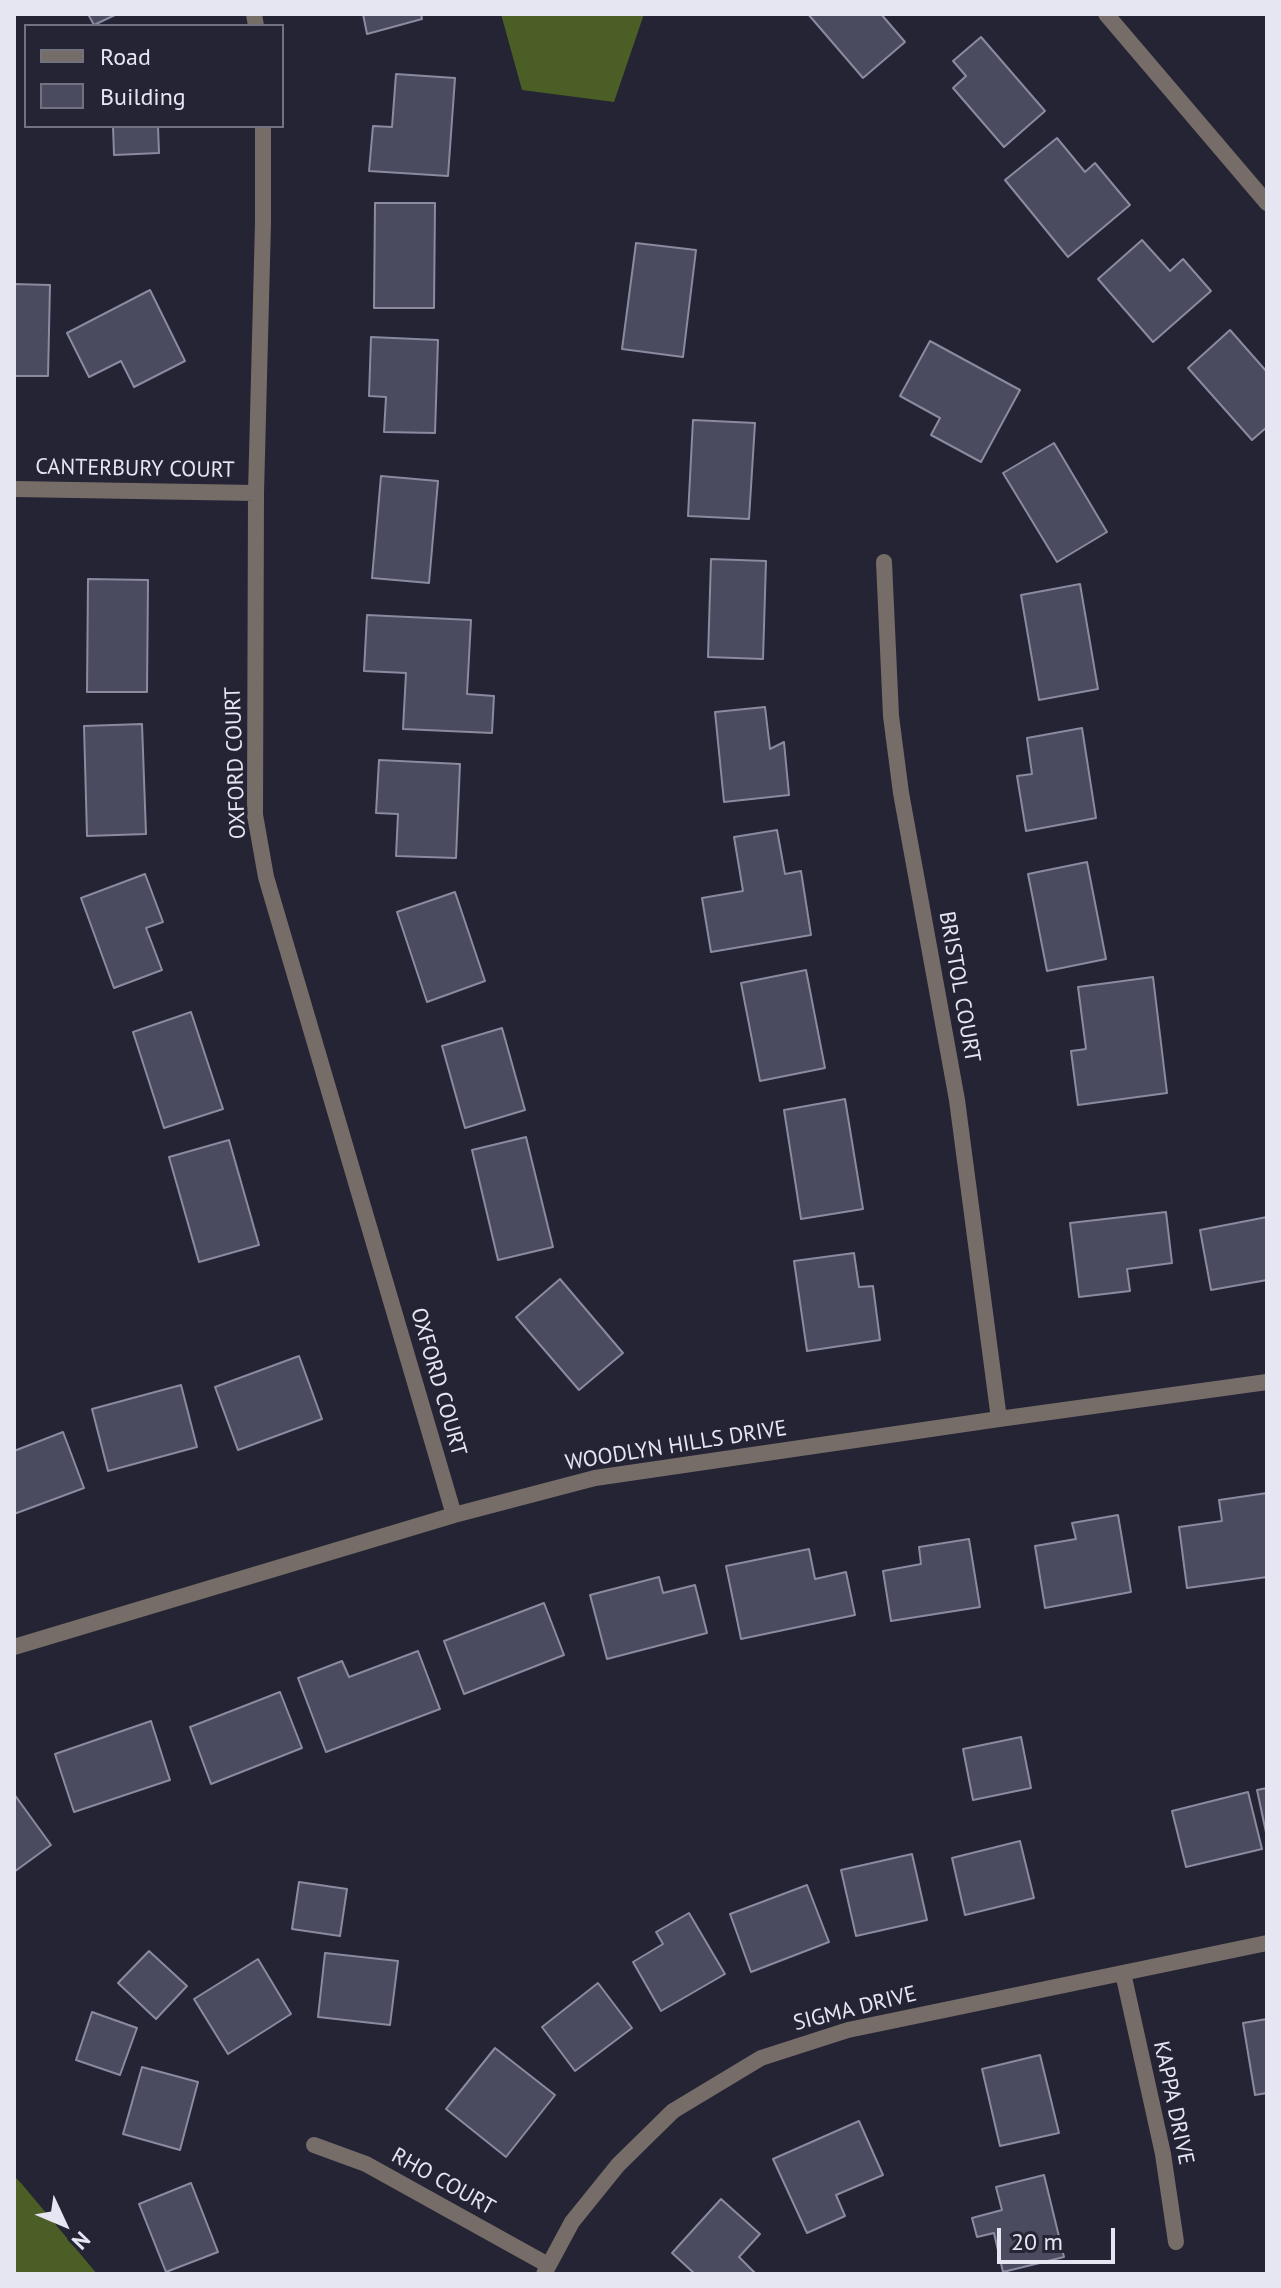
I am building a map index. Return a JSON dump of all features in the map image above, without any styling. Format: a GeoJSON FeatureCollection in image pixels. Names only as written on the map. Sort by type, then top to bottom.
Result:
{"type":"FeatureCollection","features":[{"type":"Feature","properties":{"kind":"street"},"geometry":{"type":"LineString","coordinates":[[1106,14],[1267,203]]}},
{"type":"Feature","properties":{"kind":"street","name":"OXFORD COURT"},"geometry":{"type":"LineString","coordinates":[[263,128],[256,493],[255,815],[266,877],[454,1515]]}},
{"type":"Feature","properties":{"kind":"street","name":"CANTERBURY COURT"},"geometry":{"type":"LineString","coordinates":[[14,489],[256,493]]}},
{"type":"Feature","properties":{"kind":"street","name":"BRISTOL COURT"},"geometry":{"type":"LineString","coordinates":[[884,562],[891,716],[901,793],[957,1100],[999,1419]]}},
{"type":"Feature","properties":{"kind":"street","name":"WOODLYN HILLS DRIVE"},"geometry":{"type":"LineString","coordinates":[[14,1647],[454,1515],[595,1478],[1267,1382]]}},
{"type":"Feature","properties":{"kind":"street","name":"SIGMA DRIVE"},"geometry":{"type":"LineString","coordinates":[[546,2270],[572,2222],[618,2165],[673,2111],[761,2058],[848,2030],[1267,1943]]}},
{"type":"Feature","properties":{"kind":"street","name":"KAPPA DRIVE"},"geometry":{"type":"LineString","coordinates":[[1123,1973],[1163,2154],[1176,2242]]}},
{"type":"Feature","properties":{"kind":"street","name":"RHO COURT"},"geometry":{"type":"LineString","coordinates":[[314,2145],[366,2164],[546,2270]]}},
{"type":"Feature","properties":{"kind":"green space"},"geometry":{"type":"Polygon","coordinates":[[[501,14],[644,14],[614,102],[522,90],[501,14]]]}},
{"type":"Feature","properties":{"kind":"green space"},"geometry":{"type":"Polygon","coordinates":[[[14,2176],[21,2183],[97,2274],[14,2274],[14,2176]]]}},
{"type":"Feature","properties":{"kind":"building"},"geometry":{"type":"Polygon","coordinates":[[[88,14],[117,14],[96,24],[88,14]]]}},
{"type":"Feature","properties":{"kind":"building"},"geometry":{"type":"Polygon","coordinates":[[[363,14],[421,14],[422,19],[367,34],[363,14]]]}},
{"type":"Feature","properties":{"kind":"building"},"geometry":{"type":"Polygon","coordinates":[[[808,14],[881,14],[905,42],[863,78],[808,14]]]}},
{"type":"Feature","properties":{"kind":"building"},"geometry":{"type":"Polygon","coordinates":[[[981,37],[1045,111],[1004,147],[953,88],[966,76],[953,61],[981,37]]]}},
{"type":"Feature","properties":{"kind":"building"},"geometry":{"type":"Polygon","coordinates":[[[396,74],[455,78],[448,176],[369,171],[373,126],[392,127],[396,74]]]}},
{"type":"Feature","properties":{"kind":"building"},"geometry":{"type":"Polygon","coordinates":[[[113,128],[158,128],[159,153],[114,155],[113,128]]]}},
{"type":"Feature","properties":{"kind":"building"},"geometry":{"type":"Polygon","coordinates":[[[1057,138],[1085,172],[1095,163],[1130,205],[1068,257],[1005,180],[1057,138]]]}},
{"type":"Feature","properties":{"kind":"building"},"geometry":{"type":"Polygon","coordinates":[[[375,203],[435,203],[434,308],[374,308],[375,203]]]}},
{"type":"Feature","properties":{"kind":"building"},"geometry":{"type":"Polygon","coordinates":[[[1142,240],[1170,271],[1183,259],[1211,291],[1153,342],[1098,279],[1142,240]]]}},
{"type":"Feature","properties":{"kind":"building"},"geometry":{"type":"Polygon","coordinates":[[[636,243],[696,250],[683,357],[622,349],[636,243]]]}},
{"type":"Feature","properties":{"kind":"building"},"geometry":{"type":"Polygon","coordinates":[[[14,284],[50,285],[48,376],[14,376],[14,284]]]}},
{"type":"Feature","properties":{"kind":"building"},"geometry":{"type":"Polygon","coordinates":[[[150,290],[185,361],[134,387],[121,361],[89,377],[67,333],[150,290]]]}},
{"type":"Feature","properties":{"kind":"building"},"geometry":{"type":"Polygon","coordinates":[[[1230,330],[1267,372],[1267,427],[1252,440],[1188,368],[1230,330]]]}},
{"type":"Feature","properties":{"kind":"building"},"geometry":{"type":"Polygon","coordinates":[[[371,337],[438,340],[435,433],[384,432],[386,397],[369,396],[371,337]]]}},
{"type":"Feature","properties":{"kind":"building"},"geometry":{"type":"Polygon","coordinates":[[[930,341],[1020,390],[981,462],[931,435],[940,418],[900,396],[930,341]]]}},
{"type":"Feature","properties":{"kind":"building"},"geometry":{"type":"Polygon","coordinates":[[[693,420],[755,423],[749,519],[688,516],[693,420]]]}},
{"type":"Feature","properties":{"kind":"building"},"geometry":{"type":"Polygon","coordinates":[[[1054,443],[1107,532],[1057,562],[1003,473],[1054,443]]]}},
{"type":"Feature","properties":{"kind":"building"},"geometry":{"type":"Polygon","coordinates":[[[381,476],[438,481],[429,583],[372,578],[381,476]]]}},
{"type":"Feature","properties":{"kind":"building"},"geometry":{"type":"Polygon","coordinates":[[[711,559],[766,561],[763,659],[708,657],[711,559]]]}},
{"type":"Feature","properties":{"kind":"building"},"geometry":{"type":"Polygon","coordinates":[[[88,579],[148,580],[147,692],[87,692],[88,579]]]}},
{"type":"Feature","properties":{"kind":"building"},"geometry":{"type":"Polygon","coordinates":[[[1080,584],[1098,689],[1039,700],[1021,595],[1080,584]]]}},
{"type":"Feature","properties":{"kind":"building"},"geometry":{"type":"Polygon","coordinates":[[[367,615],[471,620],[467,694],[494,696],[492,733],[403,729],[406,673],[364,671],[367,615]]]}},
{"type":"Feature","properties":{"kind":"building"},"geometry":{"type":"Polygon","coordinates":[[[765,707],[770,749],[784,742],[789,795],[724,802],[715,712],[765,707]]]}},
{"type":"Feature","properties":{"kind":"building"},"geometry":{"type":"Polygon","coordinates":[[[142,724],[146,834],[87,836],[84,726],[142,724]]]}},
{"type":"Feature","properties":{"kind":"building"},"geometry":{"type":"Polygon","coordinates":[[[1082,728],[1096,818],[1026,831],[1017,776],[1032,774],[1027,738],[1082,728]]]}},
{"type":"Feature","properties":{"kind":"building"},"geometry":{"type":"Polygon","coordinates":[[[379,760],[460,764],[456,858],[396,856],[398,814],[376,813],[379,760]]]}},
{"type":"Feature","properties":{"kind":"building"},"geometry":{"type":"Polygon","coordinates":[[[777,830],[785,874],[801,871],[811,935],[711,952],[702,898],[743,891],[734,837],[777,830]]]}},
{"type":"Feature","properties":{"kind":"building"},"geometry":{"type":"Polygon","coordinates":[[[1087,862],[1106,959],[1047,971],[1028,874],[1087,862]]]}},
{"type":"Feature","properties":{"kind":"building"},"geometry":{"type":"Polygon","coordinates":[[[145,874],[163,922],[146,928],[162,970],[114,988],[81,898],[145,874]]]}},
{"type":"Feature","properties":{"kind":"building"},"geometry":{"type":"Polygon","coordinates":[[[455,892],[485,981],[427,1002],[397,912],[455,892]]]}},
{"type":"Feature","properties":{"kind":"building"},"geometry":{"type":"Polygon","coordinates":[[[806,970],[825,1068],[760,1081],[741,983],[806,970]]]}},
{"type":"Feature","properties":{"kind":"building"},"geometry":{"type":"Polygon","coordinates":[[[1153,977],[1167,1093],[1078,1105],[1071,1051],[1086,1049],[1078,987],[1153,977]]]}},
{"type":"Feature","properties":{"kind":"building"},"geometry":{"type":"Polygon","coordinates":[[[191,1012],[223,1109],[164,1128],[133,1032],[191,1012]]]}},
{"type":"Feature","properties":{"kind":"building"},"geometry":{"type":"Polygon","coordinates":[[[502,1028],[525,1110],[465,1128],[442,1046],[502,1028]]]}},
{"type":"Feature","properties":{"kind":"building"},"geometry":{"type":"Polygon","coordinates":[[[845,1099],[863,1209],[801,1219],[784,1110],[845,1099]]]}},
{"type":"Feature","properties":{"kind":"building"},"geometry":{"type":"Polygon","coordinates":[[[526,1137],[553,1247],[498,1260],[472,1150],[526,1137]]]}},
{"type":"Feature","properties":{"kind":"building"},"geometry":{"type":"Polygon","coordinates":[[[229,1140],[259,1245],[199,1262],[169,1157],[229,1140]]]}},
{"type":"Feature","properties":{"kind":"building"},"geometry":{"type":"Polygon","coordinates":[[[1166,1212],[1172,1263],[1127,1269],[1130,1291],[1079,1297],[1070,1223],[1166,1212]]]}},
{"type":"Feature","properties":{"kind":"building"},"geometry":{"type":"Polygon","coordinates":[[[1267,1217],[1267,1280],[1211,1290],[1200,1230],[1267,1217]]]}},
{"type":"Feature","properties":{"kind":"building"},"geometry":{"type":"Polygon","coordinates":[[[854,1253],[859,1287],[873,1286],[880,1340],[807,1351],[794,1261],[854,1253]]]}},
{"type":"Feature","properties":{"kind":"building"},"geometry":{"type":"Polygon","coordinates":[[[560,1279],[623,1353],[579,1390],[516,1317],[560,1279]]]}},
{"type":"Feature","properties":{"kind":"building"},"geometry":{"type":"Polygon","coordinates":[[[299,1356],[322,1419],[238,1450],[215,1387],[299,1356]]]}},
{"type":"Feature","properties":{"kind":"building"},"geometry":{"type":"Polygon","coordinates":[[[181,1385],[197,1447],[108,1471],[92,1409],[181,1385]]]}},
{"type":"Feature","properties":{"kind":"building"},"geometry":{"type":"Polygon","coordinates":[[[63,1432],[84,1488],[14,1514],[14,1451],[63,1432]]]}},
{"type":"Feature","properties":{"kind":"building"},"geometry":{"type":"Polygon","coordinates":[[[1267,1493],[1267,1577],[1187,1588],[1179,1527],[1222,1521],[1219,1500],[1267,1493]]]}},
{"type":"Feature","properties":{"kind":"building"},"geometry":{"type":"Polygon","coordinates":[[[1118,1515],[1131,1592],[1045,1608],[1035,1546],[1076,1539],[1072,1523],[1118,1515]]]}},
{"type":"Feature","properties":{"kind":"building"},"geometry":{"type":"Polygon","coordinates":[[[969,1539],[980,1607],[891,1621],[883,1571],[921,1564],[919,1547],[969,1539]]]}},
{"type":"Feature","properties":{"kind":"building"},"geometry":{"type":"Polygon","coordinates":[[[809,1549],[815,1579],[846,1572],[855,1615],[741,1639],[726,1566],[809,1549]]]}},
{"type":"Feature","properties":{"kind":"building"},"geometry":{"type":"Polygon","coordinates":[[[659,1577],[663,1593],[695,1585],[707,1633],[607,1659],[590,1595],[659,1577]]]}},
{"type":"Feature","properties":{"kind":"building"},"geometry":{"type":"Polygon","coordinates":[[[544,1603],[564,1655],[464,1694],[444,1641],[544,1603]]]}},
{"type":"Feature","properties":{"kind":"building"},"geometry":{"type":"Polygon","coordinates":[[[418,1651],[440,1709],[326,1752],[298,1678],[342,1661],[349,1677],[418,1651]]]}},
{"type":"Feature","properties":{"kind":"building"},"geometry":{"type":"Polygon","coordinates":[[[280,1692],[302,1748],[211,1784],[190,1727],[280,1692]]]}},
{"type":"Feature","properties":{"kind":"building"},"geometry":{"type":"Polygon","coordinates":[[[151,1721],[170,1780],[74,1812],[55,1754],[151,1721]]]}},
{"type":"Feature","properties":{"kind":"building"},"geometry":{"type":"Polygon","coordinates":[[[1021,1737],[1031,1788],[973,1800],[963,1749],[1021,1737]]]}},
{"type":"Feature","properties":{"kind":"building"},"geometry":{"type":"Polygon","coordinates":[[[1267,1788],[1267,1837],[1257,1790],[1267,1788]]]}},
{"type":"Feature","properties":{"kind":"building"},"geometry":{"type":"Polygon","coordinates":[[[1248,1792],[1262,1849],[1186,1867],[1172,1811],[1248,1792]]]}},
{"type":"Feature","properties":{"kind":"building"},"geometry":{"type":"Polygon","coordinates":[[[14,1794],[51,1845],[14,1872],[14,1794]]]}},
{"type":"Feature","properties":{"kind":"building"},"geometry":{"type":"Polygon","coordinates":[[[1020,1841],[1034,1898],[965,1915],[952,1858],[1020,1841]]]}},
{"type":"Feature","properties":{"kind":"building"},"geometry":{"type":"Polygon","coordinates":[[[912,1854],[927,1920],[856,1936],[841,1870],[912,1854]]]}},
{"type":"Feature","properties":{"kind":"building"},"geometry":{"type":"Polygon","coordinates":[[[299,1882],[347,1889],[340,1936],[292,1929],[299,1882]]]}},
{"type":"Feature","properties":{"kind":"building"},"geometry":{"type":"Polygon","coordinates":[[[807,1885],[829,1942],[751,1972],[730,1914],[807,1885]]]}},
{"type":"Feature","properties":{"kind":"building"},"geometry":{"type":"Polygon","coordinates":[[[689,1913],[725,1974],[661,2011],[633,1962],[663,1944],[656,1932],[689,1913]]]}},
{"type":"Feature","properties":{"kind":"building"},"geometry":{"type":"Polygon","coordinates":[[[149,1951],[187,1986],[156,2019],[118,1983],[149,1951]]]}},
{"type":"Feature","properties":{"kind":"building"},"geometry":{"type":"Polygon","coordinates":[[[325,1953],[398,1961],[390,2025],[318,2017],[325,1953]]]}},
{"type":"Feature","properties":{"kind":"building"},"geometry":{"type":"Polygon","coordinates":[[[258,1959],[291,2014],[228,2054],[194,1999],[258,1959]]]}},
{"type":"Feature","properties":{"kind":"building"},"geometry":{"type":"Polygon","coordinates":[[[598,1983],[632,2028],[575,2071],[542,2027],[598,1983]]]}},
{"type":"Feature","properties":{"kind":"building"},"geometry":{"type":"Polygon","coordinates":[[[92,2012],[137,2028],[120,2075],[76,2060],[92,2012]]]}},
{"type":"Feature","properties":{"kind":"building"},"geometry":{"type":"Polygon","coordinates":[[[1267,2019],[1267,2093],[1255,2095],[1243,2023],[1267,2019]]]}},
{"type":"Feature","properties":{"kind":"building"},"geometry":{"type":"Polygon","coordinates":[[[495,2048],[555,2095],[506,2157],[446,2109],[495,2048]]]}},
{"type":"Feature","properties":{"kind":"building"},"geometry":{"type":"Polygon","coordinates":[[[1040,2055],[1059,2133],[1000,2146],[982,2069],[1040,2055]]]}},
{"type":"Feature","properties":{"kind":"building"},"geometry":{"type":"Polygon","coordinates":[[[142,2067],[198,2082],[180,2150],[123,2134],[142,2067]]]}},
{"type":"Feature","properties":{"kind":"building"},"geometry":{"type":"Polygon","coordinates":[[[859,2121],[883,2175],[836,2195],[845,2216],[807,2233],[773,2159],[859,2121]]]}},
{"type":"Feature","properties":{"kind":"building"},"geometry":{"type":"Polygon","coordinates":[[[1044,2175],[1064,2257],[1003,2272],[994,2233],[977,2237],[972,2218],[1002,2210],[996,2187],[1044,2175]]]}},
{"type":"Feature","properties":{"kind":"building"},"geometry":{"type":"Polygon","coordinates":[[[191,2183],[218,2252],[166,2272],[139,2204],[191,2183]]]}},
{"type":"Feature","properties":{"kind":"building"},"geometry":{"type":"Polygon","coordinates":[[[721,2199],[760,2234],[739,2257],[756,2274],[695,2274],[672,2253],[721,2199]]]}}]}
